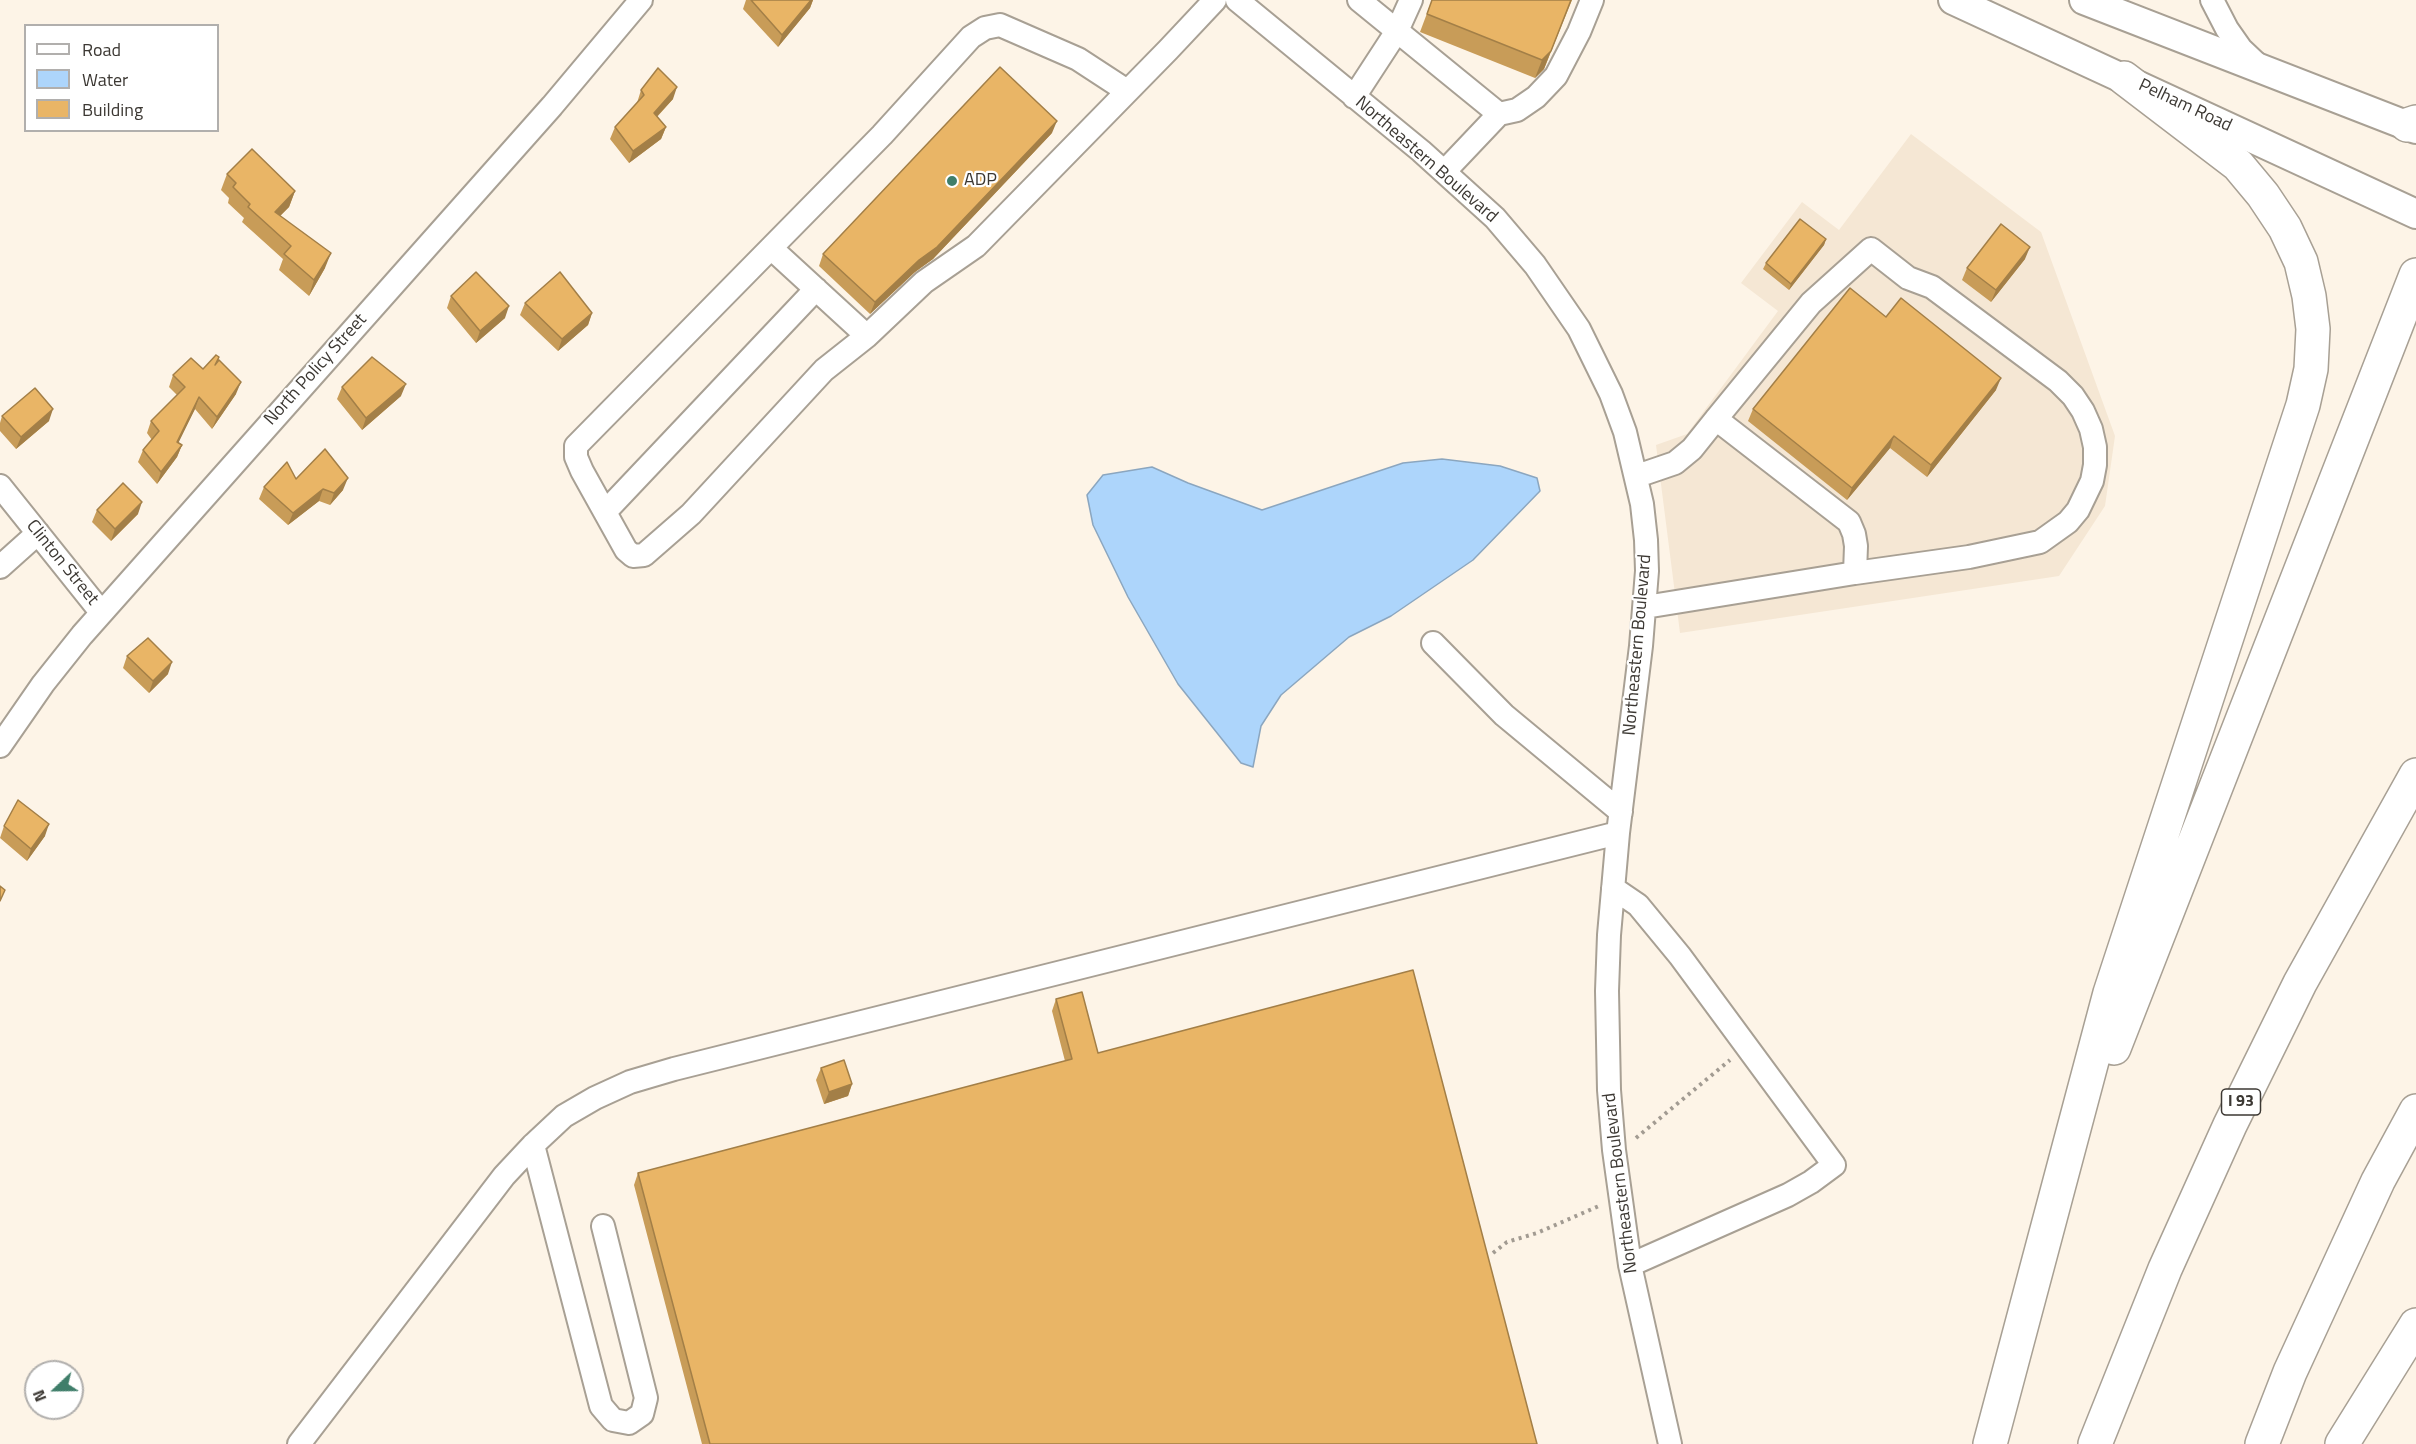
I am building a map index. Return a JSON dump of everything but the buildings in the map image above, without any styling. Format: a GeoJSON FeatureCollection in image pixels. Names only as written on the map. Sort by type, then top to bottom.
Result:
{"type":"FeatureCollection","features":[{"type":"Feature","properties":{"kind":"highway"},"geometry":{"type":"LineString","coordinates":[[1990,1444],[2110,993],[2303,405],[2310,369],[2313,329],[2309,296],[2301,262],[2285,228],[2263,195],[2238,165],[2124,78]]}},
{"type":"Feature","properties":{"kind":"highway"},"geometry":{"type":"LineString","coordinates":[[2024,1311],[2078,1141],[2416,275]]}},
{"type":"Feature","properties":{"kind":"highway","name":"I 93"},"geometry":{"type":"LineString","coordinates":[[2095,1444],[2165,1269],[2245,1094],[2336,915],[2416,774]]}},
{"type":"Feature","properties":{"kind":"highway"},"geometry":{"type":"LineString","coordinates":[[2262,1444],[2290,1372],[2378,1181],[2416,1111]]}},
{"type":"Feature","properties":{"kind":"highway"},"geometry":{"type":"LineString","coordinates":[[2342,1444],[2416,1325]]}},
{"type":"Feature","properties":{"kind":"main road","name":"Pelham Road"},"geometry":{"type":"LineString","coordinates":[[1953,0],[2416,214]]}},
{"type":"Feature","properties":{"kind":"main road"},"geometry":{"type":"LineString","coordinates":[[2084,0],[2264,71],[2413,125]]}},
{"type":"Feature","properties":{"kind":"street","name":"North Policy Street"},"geometry":{"type":"LineString","coordinates":[[0,746],[43,684],[102,612],[552,106],[641,0]]}},
{"type":"Feature","properties":{"kind":"street"},"geometry":{"type":"LineString","coordinates":[[1127,91],[1078,59],[1000,25],[985,28],[971,37],[882,135],[576,446],[576,457],[582,471],[626,550],[633,556],[644,555],[691,514],[824,370],[867,336],[924,282],[976,246],[1127,91],[1215,0]]}},
{"type":"Feature","properties":{"kind":"street","name":"Northeastern Boulevard"},"geometry":{"type":"LineString","coordinates":[[1237,0],[1444,172],[1495,218],[1561,300],[1596,360],[1625,432],[1636,476],[1646,540],[1645,607],[1613,888],[1607,991],[1609,1090],[1614,1150],[1630,1265],[1670,1444]]}},
{"type":"Feature","properties":{"kind":"street"},"geometry":{"type":"LineString","coordinates":[[1359,0],[1499,114]]}},
{"type":"Feature","properties":{"kind":"street"},"geometry":{"type":"LineString","coordinates":[[1354,97],[1397,31],[1411,0]]}},
{"type":"Feature","properties":{"kind":"street"},"geometry":{"type":"LineString","coordinates":[[1444,172],[1499,114],[1517,110],[1536,98],[1556,76],[1579,32],[1592,0]]}},
{"type":"Feature","properties":{"kind":"street"},"geometry":{"type":"LineString","coordinates":[[2212,0],[2216,11],[2241,49],[2264,71]]}},
{"type":"Feature","properties":{"kind":"street"},"geometry":{"type":"LineString","coordinates":[[771,248],[867,336]]}},
{"type":"Feature","properties":{"kind":"street"},"geometry":{"type":"LineString","coordinates":[[1636,476],[1664,467],[1683,457],[1811,303],[1870,249],[1908,278],[1932,287],[2058,381],[2073,396],[2083,411],[2091,429],[2095,447],[2095,465],[2087,495],[2068,522],[2040,542],[2021,548],[1970,557],[1645,607]]}},
{"type":"Feature","properties":{"kind":"street"},"geometry":{"type":"LineString","coordinates":[[604,512],[816,290]]}},
{"type":"Feature","properties":{"kind":"street"},"geometry":{"type":"LineString","coordinates":[[1716,419],[1849,522],[1855,540],[1855,573]]}},
{"type":"Feature","properties":{"kind":"street","name":"Clinton Street"},"geometry":{"type":"LineString","coordinates":[[0,486],[102,612]]}},
{"type":"Feature","properties":{"kind":"street"},"geometry":{"type":"LineString","coordinates":[[0,567],[38,533]]}},
{"type":"Feature","properties":{"kind":"street"},"geometry":{"type":"LineString","coordinates":[[1433,643],[1504,716],[1619,823]]}},
{"type":"Feature","properties":{"kind":"street"},"geometry":{"type":"LineString","coordinates":[[299,1444],[476,1211],[533,1144],[564,1116],[595,1098],[630,1082],[674,1069],[1619,823]]}},
{"type":"Feature","properties":{"kind":"street"},"geometry":{"type":"LineString","coordinates":[[1613,888],[1638,905],[1680,956],[1834,1165],[1812,1182],[1788,1195],[1630,1265]]}},
{"type":"Feature","properties":{"kind":"street"},"geometry":{"type":"LineString","coordinates":[[533,1144],[601,1406],[613,1420],[629,1423],[642,1414],[646,1398],[603,1226]]}},
{"type":"Feature","properties":{"kind":"path"},"geometry":{"type":"LineString","coordinates":[[1636,1138],[1722,1066]]}},
{"type":"Feature","properties":{"kind":"path"},"geometry":{"type":"LineString","coordinates":[[1493,1253],[1507,1242],[1543,1231],[1599,1206]]}},
{"type":"Feature","properties":{"kind":"shaded area"},"geometry":{"type":"Polygon","coordinates":[[[1911,134],[2041,232],[2115,436],[2105,506],[2059,576],[1680,633],[1656,445],[1687,434],[1778,311],[1741,283],[1802,202],[1839,230],[1911,134]]]}},
{"type":"Feature","properties":{"kind":"water"},"geometry":{"type":"Polygon","coordinates":[[[1442,459],[1500,466],[1537,478],[1540,491],[1473,560],[1391,616],[1349,637],[1281,695],[1261,726],[1253,767],[1241,763],[1178,684],[1128,597],[1093,525],[1087,495],[1103,475],[1152,467],[1262,510],[1403,463],[1442,459]]]}},
{"type":"Feature","properties":{"kind":"place","name":"ADP"},"geometry":{"type":"Point","coordinates":[952,181]}}]}
